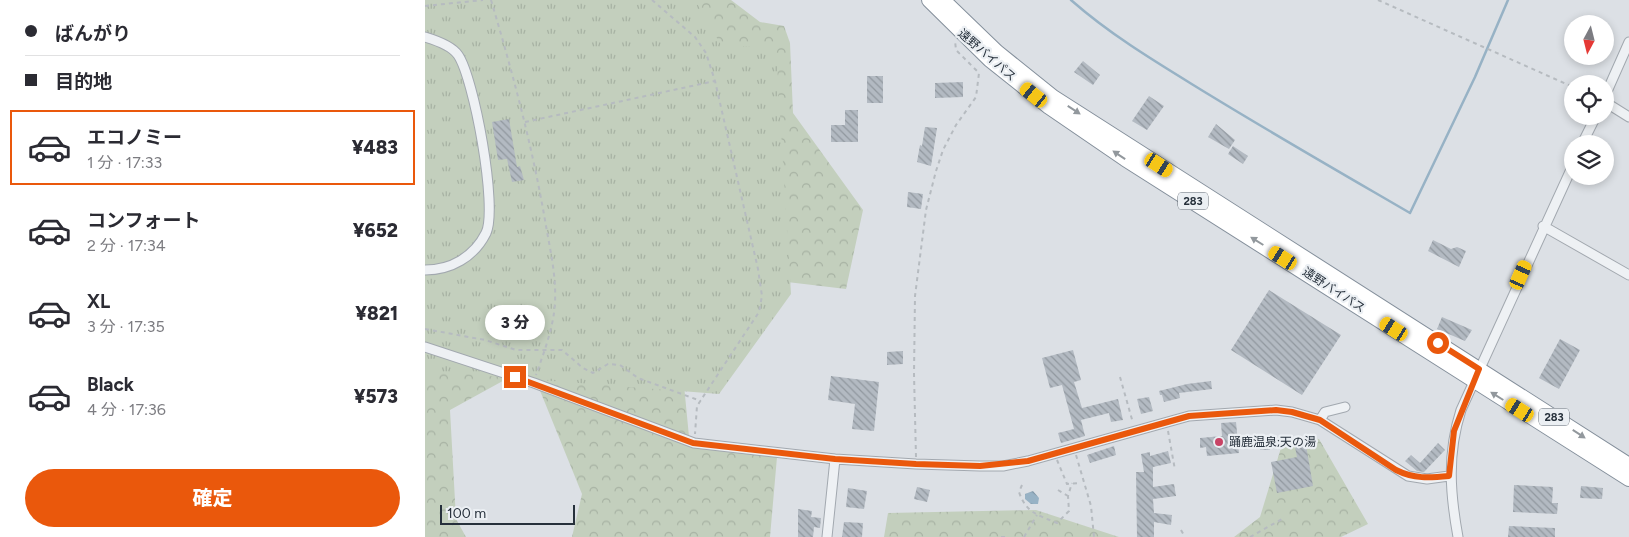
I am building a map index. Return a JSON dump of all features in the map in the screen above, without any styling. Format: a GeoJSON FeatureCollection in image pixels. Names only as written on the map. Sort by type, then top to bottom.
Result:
{"type":"FeatureCollection","features":[{"type":"Feature","properties":{"kind":"highway","name":"遠野バイパス"},"geometry":{"type":"LineString","coordinates":[[929,0],[990,60],[1049,107],[1187,190],[1477,375],[1629,466]]}},
{"type":"Feature","properties":{"kind":"highway","name":"遠野バイパス"},"geometry":{"type":"LineString","coordinates":[[943,0],[997,52],[1053,97],[1187,190]]}},
{"type":"Feature","properties":{"kind":"highway","name":"遠野バイパス"},"geometry":{"type":"LineString","coordinates":[[1477,375],[1629,479]]}},
{"type":"Feature","properties":{"kind":"street"},"geometry":{"type":"LineString","coordinates":[[425,37],[436,40],[457,54],[471,84],[490,194],[487,232],[464,260],[441,270],[425,270]]}},
{"type":"Feature","properties":{"kind":"street"},"geometry":{"type":"LineString","coordinates":[[1614,76],[1629,42]]}},
{"type":"Feature","properties":{"kind":"street"},"geometry":{"type":"LineString","coordinates":[[1614,108],[1629,117]]}},
{"type":"Feature","properties":{"kind":"street"},"geometry":{"type":"LineString","coordinates":[[1458,537],[1449,476],[1454,431],[1543,226],[1564,183]]}},
{"type":"Feature","properties":{"kind":"street"},"geometry":{"type":"LineString","coordinates":[[1543,226],[1629,275]]}},
{"type":"Feature","properties":{"kind":"street"},"geometry":{"type":"LineString","coordinates":[[425,347],[534,383],[693,443],[835,459],[916,464],[1003,466],[1189,416],[1276,410],[1292,412],[1320,420],[1408,476],[1427,478],[1449,476]]}},
{"type":"Feature","properties":{"kind":"street"},"geometry":{"type":"LineString","coordinates":[[1320,420],[1325,412],[1345,407]]}},
{"type":"Feature","properties":{"kind":"street"},"geometry":{"type":"LineString","coordinates":[[827,537],[835,459]]}},
{"type":"Feature","properties":{"kind":"path"},"geometry":{"type":"LineString","coordinates":[[425,6],[483,0]]}},
{"type":"Feature","properties":{"kind":"path"},"geometry":{"type":"LineString","coordinates":[[491,0],[515,78],[525,122],[543,209],[555,290],[554,312],[534,383]]}},
{"type":"Feature","properties":{"kind":"path"},"geometry":{"type":"LineString","coordinates":[[652,0],[695,37],[706,53],[715,80],[758,269],[762,296],[759,312],[697,406],[693,443]]}},
{"type":"Feature","properties":{"kind":"path"},"geometry":{"type":"LineString","coordinates":[[1378,0],[1564,83]]}},
{"type":"Feature","properties":{"kind":"path"},"geometry":{"type":"LineString","coordinates":[[916,464],[915,296],[927,210],[935,171],[943,150],[956,125],[976,97],[979,74],[956,50],[957,29]]}},
{"type":"Feature","properties":{"kind":"path"},"geometry":{"type":"LineString","coordinates":[[525,122],[715,80]]}},
{"type":"Feature","properties":{"kind":"path"},"geometry":{"type":"LineString","coordinates":[[425,329],[485,340],[516,350],[562,350],[583,368],[593,373],[609,364],[620,365],[638,378],[701,401]]}},
{"type":"Feature","properties":{"kind":"path"},"geometry":{"type":"LineString","coordinates":[[1120,377],[1135,430]]}},
{"type":"Feature","properties":{"kind":"path"},"geometry":{"type":"LineString","coordinates":[[1167,421],[1175,470]]}},
{"type":"Feature","properties":{"kind":"path"},"geometry":{"type":"LineString","coordinates":[[1074,448],[1091,506],[1094,537]]}},
{"type":"Feature","properties":{"kind":"path"},"geometry":{"type":"LineString","coordinates":[[1055,453],[1067,484],[1081,483]]}},
{"type":"Feature","properties":{"kind":"path"},"geometry":{"type":"LineString","coordinates":[[1022,485],[1019,492],[1024,506],[1037,515],[1057,523],[1069,512],[1069,496],[1072,483]]}},
{"type":"Feature","properties":{"kind":"path"},"geometry":{"type":"LineString","coordinates":[[1058,490],[1069,496]]}},
{"type":"Feature","properties":{"kind":"path"},"geometry":{"type":"LineString","coordinates":[[1024,537],[1037,515]]}},
{"type":"Feature","properties":{"kind":"path"},"geometry":{"type":"LineString","coordinates":[[1249,537],[1282,519]]}},
{"type":"Feature","properties":{"kind":"path"},"geometry":{"type":"LineString","coordinates":[[1181,530],[1185,537]]}},
{"type":"Feature","properties":{"kind":"green space"},"geometry":{"type":"Polygon","coordinates":[[[425,0],[731,0],[760,22],[784,26],[790,43],[793,113],[863,210],[846,289],[719,274],[684,385],[690,447],[777,457],[770,537],[572,537],[582,494],[530,366],[450,410],[456,519],[466,537],[425,537],[425,0]]]}},
{"type":"Feature","properties":{"kind":"green space"},"geometry":{"type":"Polygon","coordinates":[[[425,0],[695,0],[721,45],[776,48],[791,294],[719,394],[425,371],[425,0]]]}},
{"type":"Feature","properties":{"kind":"green space"},"geometry":{"type":"Polygon","coordinates":[[[1284,438],[1319,439],[1368,524],[1341,537],[1234,537],[1260,517],[1284,438]]]}},
{"type":"Feature","properties":{"kind":"green space"},"geometry":{"type":"Polygon","coordinates":[[[1036,510],[1119,537],[884,537],[888,513],[1036,510]]]}},
{"type":"Feature","properties":{"kind":"water"},"geometry":{"type":"Polygon","coordinates":[[[1033,491],[1039,498],[1038,504],[1031,504],[1025,499],[1025,494],[1033,491]]]}},
{"type":"Feature","properties":{"kind":"building"},"geometry":{"type":"Polygon","coordinates":[[[1083,61],[1100,75],[1093,85],[1074,72],[1083,61]]]}},
{"type":"Feature","properties":{"kind":"building"},"geometry":{"type":"Polygon","coordinates":[[[867,76],[883,76],[883,103],[867,103],[867,76]]]}},
{"type":"Feature","properties":{"kind":"building"},"geometry":{"type":"Polygon","coordinates":[[[963,82],[963,97],[935,98],[935,83],[963,82]]]}},
{"type":"Feature","properties":{"kind":"building"},"geometry":{"type":"Polygon","coordinates":[[[1149,96],[1164,106],[1147,130],[1132,121],[1149,96]]]}},
{"type":"Feature","properties":{"kind":"building"},"geometry":{"type":"Polygon","coordinates":[[[845,110],[858,110],[858,142],[831,142],[831,125],[845,125],[845,110]]]}},
{"type":"Feature","properties":{"kind":"building"},"geometry":{"type":"Polygon","coordinates":[[[509,119],[517,167],[520,166],[524,180],[512,182],[507,159],[498,160],[492,122],[509,119]]]}},
{"type":"Feature","properties":{"kind":"building"},"geometry":{"type":"Polygon","coordinates":[[[1216,124],[1235,140],[1229,149],[1208,137],[1216,124]]]}},
{"type":"Feature","properties":{"kind":"building"},"geometry":{"type":"Polygon","coordinates":[[[925,127],[937,128],[931,166],[917,162],[925,127]]]}},
{"type":"Feature","properties":{"kind":"building"},"geometry":{"type":"Polygon","coordinates":[[[1233,146],[1248,156],[1243,164],[1228,154],[1233,146]]]}},
{"type":"Feature","properties":{"kind":"building"},"geometry":{"type":"Polygon","coordinates":[[[908,192],[923,194],[921,209],[907,207],[908,192]]]}},
{"type":"Feature","properties":{"kind":"building"},"geometry":{"type":"Polygon","coordinates":[[[1433,240],[1451,249],[1457,247],[1466,251],[1459,267],[1428,251],[1433,240]]]}},
{"type":"Feature","properties":{"kind":"building"},"geometry":{"type":"Polygon","coordinates":[[[1269,290],[1341,335],[1302,395],[1231,350],[1269,290]]]}},
{"type":"Feature","properties":{"kind":"building"},"geometry":{"type":"Polygon","coordinates":[[[1442,317],[1472,330],[1465,341],[1437,329],[1442,317]]]}},
{"type":"Feature","properties":{"kind":"building"},"geometry":{"type":"Polygon","coordinates":[[[1560,339],[1580,350],[1559,389],[1539,378],[1560,339]]]}},
{"type":"Feature","properties":{"kind":"building"},"geometry":{"type":"Polygon","coordinates":[[[1073,350],[1081,380],[1074,382],[1082,408],[1118,399],[1123,420],[1111,422],[1109,413],[1081,420],[1085,436],[1061,443],[1058,433],[1074,429],[1062,385],[1050,388],[1042,358],[1073,350]]]}},
{"type":"Feature","properties":{"kind":"building"},"geometry":{"type":"Polygon","coordinates":[[[903,351],[903,364],[887,365],[887,352],[903,351]]]}},
{"type":"Feature","properties":{"kind":"building"},"geometry":{"type":"Polygon","coordinates":[[[831,376],[879,382],[874,431],[852,429],[855,404],[828,400],[831,376]]]}},
{"type":"Feature","properties":{"kind":"building"},"geometry":{"type":"Polygon","coordinates":[[[1211,381],[1212,389],[1179,393],[1180,398],[1164,402],[1159,391],[1187,384],[1211,381]]]}},
{"type":"Feature","properties":{"kind":"building"},"geometry":{"type":"Polygon","coordinates":[[[1149,397],[1153,411],[1141,414],[1137,399],[1149,397]]]}},
{"type":"Feature","properties":{"kind":"building","name":"踊鹿温泉;天の湯"},"geometry":{"type":"Polygon","coordinates":[[[1236,422],[1239,453],[1207,456],[1206,447],[1200,448],[1200,438],[1222,436],[1221,423],[1236,422]]]}},
{"type":"Feature","properties":{"kind":"building"},"geometry":{"type":"Polygon","coordinates":[[[1261,436],[1271,437],[1270,450],[1260,450],[1261,436]]]}},
{"type":"Feature","properties":{"kind":"building"},"geometry":{"type":"Polygon","coordinates":[[[1438,443],[1445,450],[1424,472],[1417,471],[1405,461],[1411,455],[1420,463],[1438,443]]]}},
{"type":"Feature","properties":{"kind":"building"},"geometry":{"type":"Polygon","coordinates":[[[1306,445],[1313,486],[1277,493],[1271,462],[1297,457],[1295,447],[1306,445]]]}},
{"type":"Feature","properties":{"kind":"building"},"geometry":{"type":"Polygon","coordinates":[[[1114,446],[1116,455],[1090,463],[1087,455],[1114,446]]]}},
{"type":"Feature","properties":{"kind":"building"},"geometry":{"type":"Polygon","coordinates":[[[1168,451],[1171,463],[1153,467],[1153,487],[1174,484],[1176,496],[1153,499],[1154,513],[1172,515],[1171,525],[1154,522],[1154,537],[1137,537],[1136,472],[1144,472],[1141,454],[1150,452],[1150,456],[1168,451]]]}},
{"type":"Feature","properties":{"kind":"building"},"geometry":{"type":"Polygon","coordinates":[[[1514,485],[1553,487],[1552,503],[1558,503],[1557,514],[1513,512],[1514,485]]]}},
{"type":"Feature","properties":{"kind":"building"},"geometry":{"type":"Polygon","coordinates":[[[1581,486],[1603,488],[1602,499],[1580,498],[1581,486]]]}},
{"type":"Feature","properties":{"kind":"building"},"geometry":{"type":"Polygon","coordinates":[[[917,487],[930,490],[927,502],[914,499],[917,487]]]}},
{"type":"Feature","properties":{"kind":"building"},"geometry":{"type":"Polygon","coordinates":[[[848,488],[867,491],[864,509],[846,507],[848,488]]]}},
{"type":"Feature","properties":{"kind":"building"},"geometry":{"type":"Polygon","coordinates":[[[798,509],[812,511],[811,517],[821,518],[820,528],[814,527],[813,537],[798,537],[798,509]]]}},
{"type":"Feature","properties":{"kind":"building"},"geometry":{"type":"Polygon","coordinates":[[[844,522],[863,523],[862,537],[842,537],[844,522]]]}},
{"type":"Feature","properties":{"kind":"building"},"geometry":{"type":"Polygon","coordinates":[[[1509,526],[1555,528],[1555,537],[1508,537],[1509,526]]]}},
{"type":"Feature","properties":{"kind":"waterway"},"geometry":{"type":"LineString","coordinates":[[1071,0],[1120,38],[1155,61],[1410,213],[1475,77],[1508,0]]}},
{"type":"Feature","properties":{"kind":"place","name":"踊鹿温泉;天の湯"},"geometry":{"type":"Point","coordinates":[1219,442]}},
{"type":"Feature","properties":{"kind":"route"},"geometry":{"type":"LineString","coordinates":[[515,377],[693,443],[835,459],[947,465],[1003,466],[1028,461],[1189,416],[1276,410],[1306,415],[1320,420],[1396,470],[1408,476],[1427,478],[1449,476],[1454,431],[1479,369],[1438,343]]}}]}
